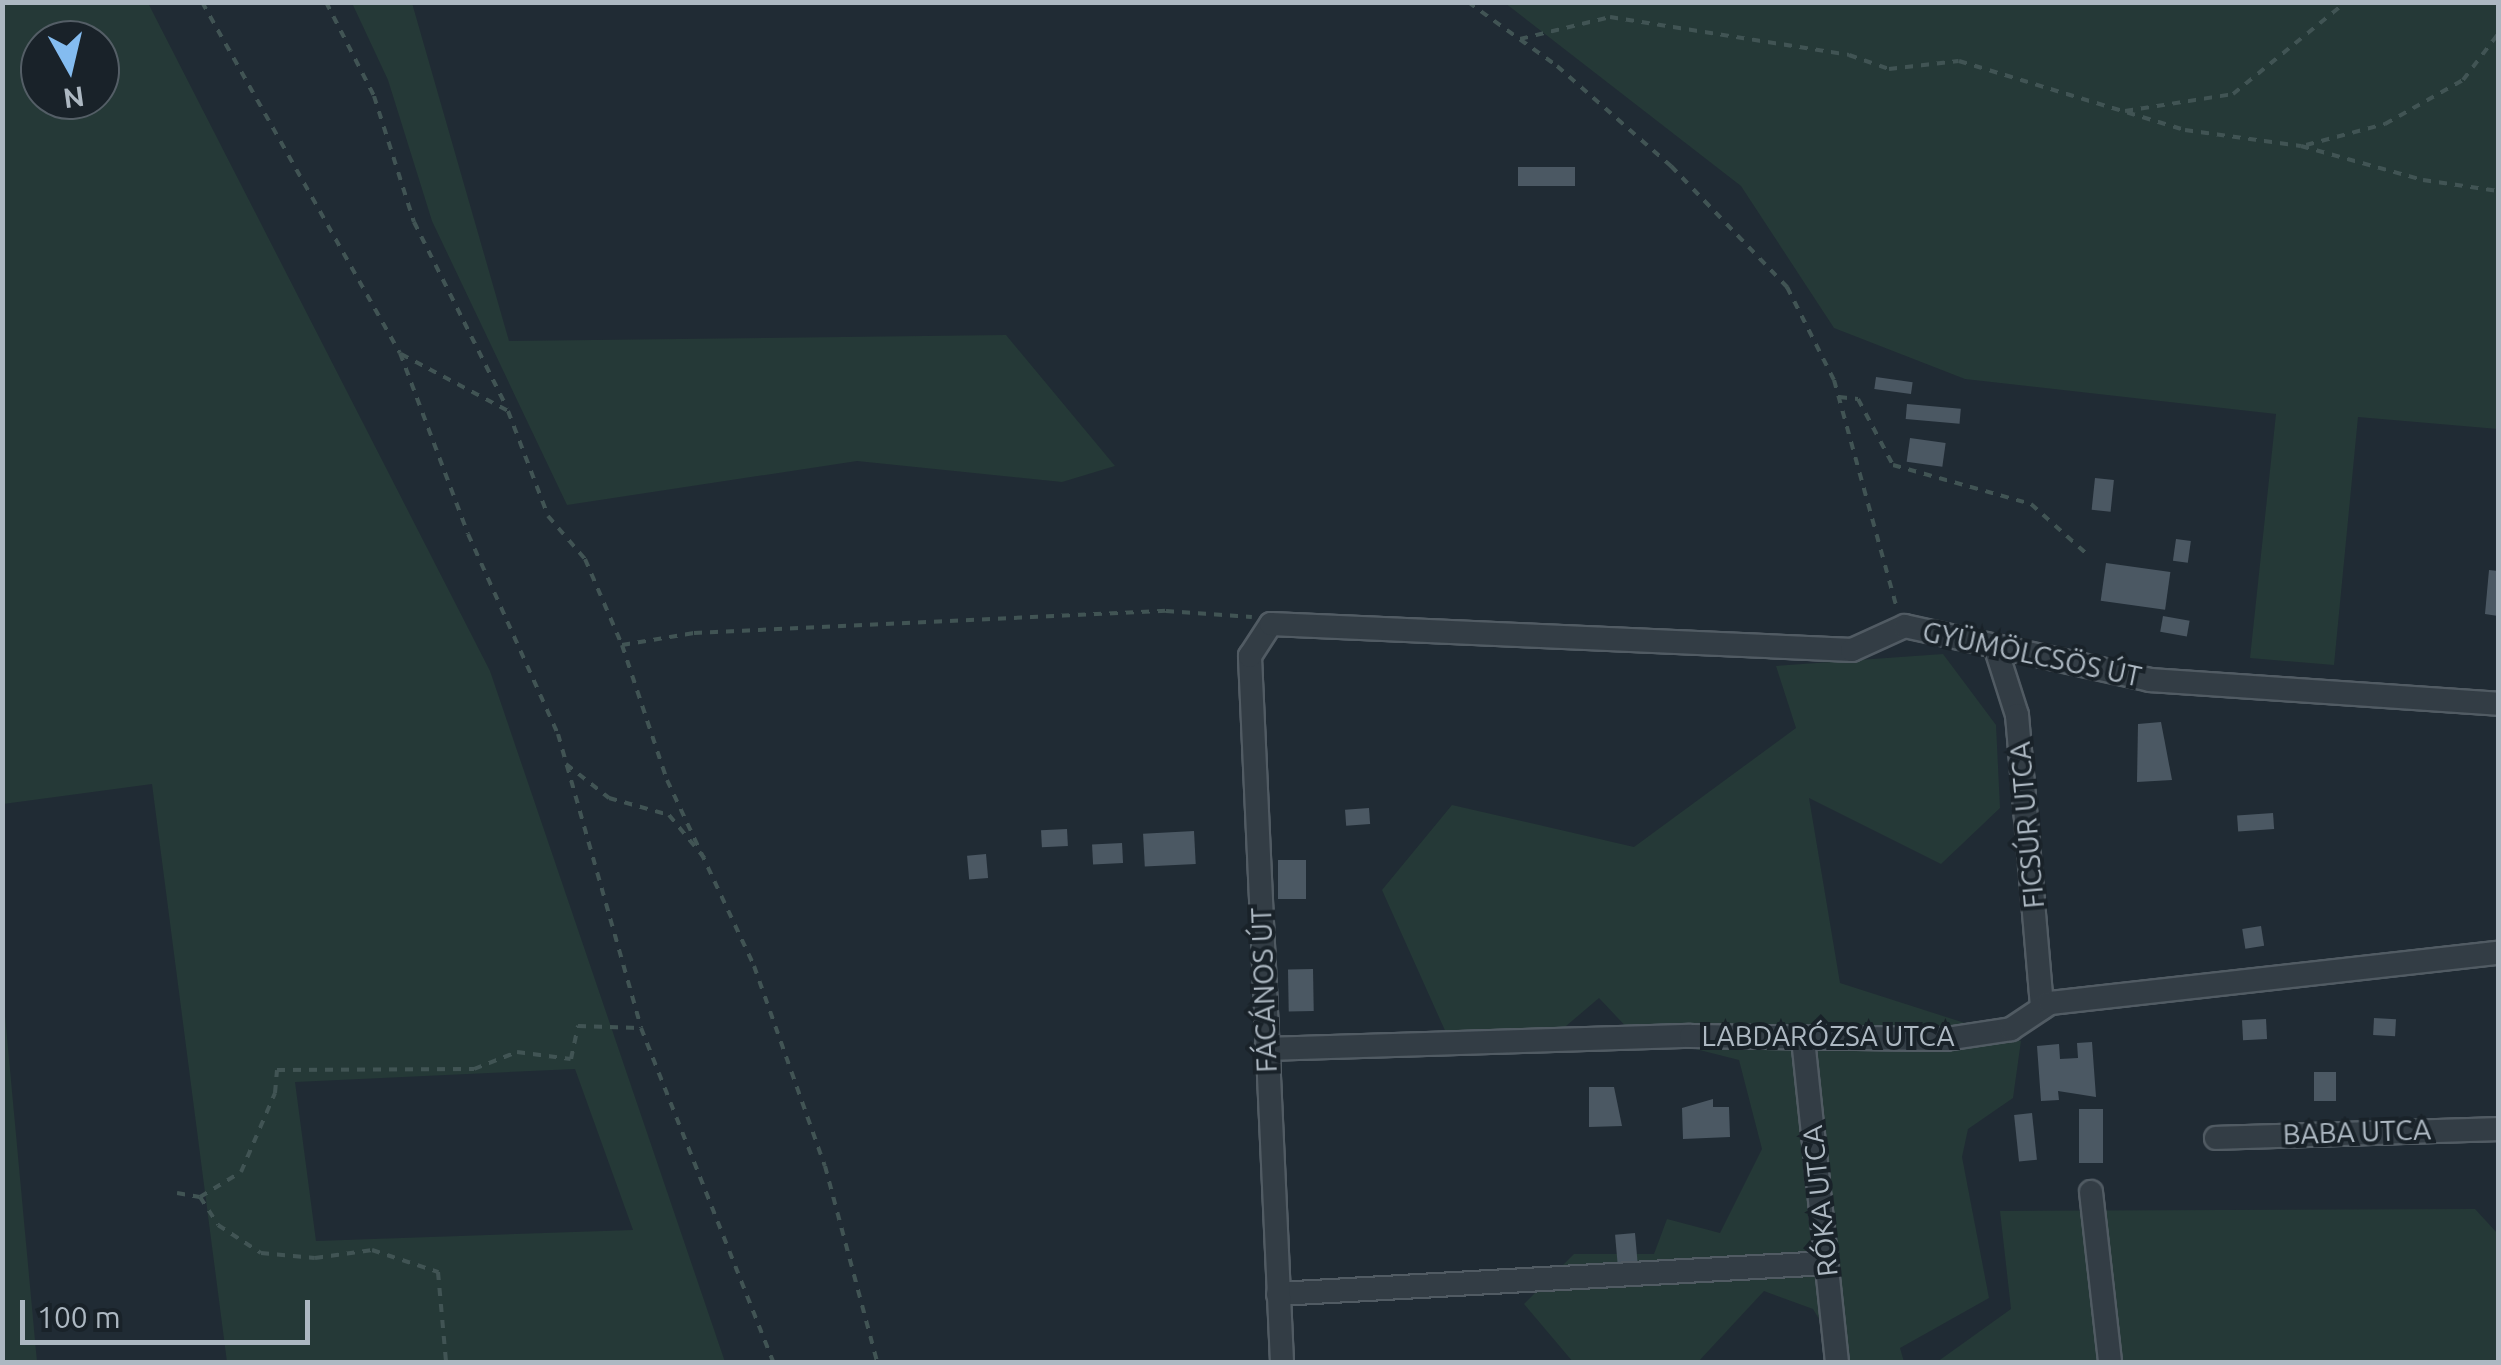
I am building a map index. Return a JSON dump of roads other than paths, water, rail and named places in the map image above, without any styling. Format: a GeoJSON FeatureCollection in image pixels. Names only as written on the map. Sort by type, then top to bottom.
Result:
{"type":"FeatureCollection","features":[{"type":"Feature","properties":{"kind":"street","name":"GYÜMÖLCSÖS ÚT"},"geometry":{"type":"LineString","coordinates":[[1271,624],[1852,650],[1905,626],[2150,680],[2498,704]]}},
{"type":"Feature","properties":{"kind":"street","name":"FÁCÁNOS ÚT"},"geometry":{"type":"LineString","coordinates":[[1271,624],[1250,656],[1282,1362]]}},
{"type":"Feature","properties":{"kind":"street","name":"FICSÚR UTCA"},"geometry":{"type":"LineString","coordinates":[[1995,646],[2017,715],[2042,1008]]}},
{"type":"Feature","properties":{"kind":"street","name":"LABDARÓZSA UTCA"},"geometry":{"type":"LineString","coordinates":[[1266,1049],[1946,1038],[2012,1029],[2042,1008],[2142,989],[2498,953]]}},
{"type":"Feature","properties":{"kind":"street","name":"RÓKA UTCA"},"geometry":{"type":"LineString","coordinates":[[1804,1039],[1837,1362]]}},
{"type":"Feature","properties":{"kind":"street","name":"BABA UTCA"},"geometry":{"type":"LineString","coordinates":[[2216,1138],[2498,1130]]}},
{"type":"Feature","properties":{"kind":"street"},"geometry":{"type":"LineString","coordinates":[[2091,1192],[2110,1362]]}},
{"type":"Feature","properties":{"kind":"street"},"geometry":{"type":"LineString","coordinates":[[1278,1294],[1827,1263]]}}]}
